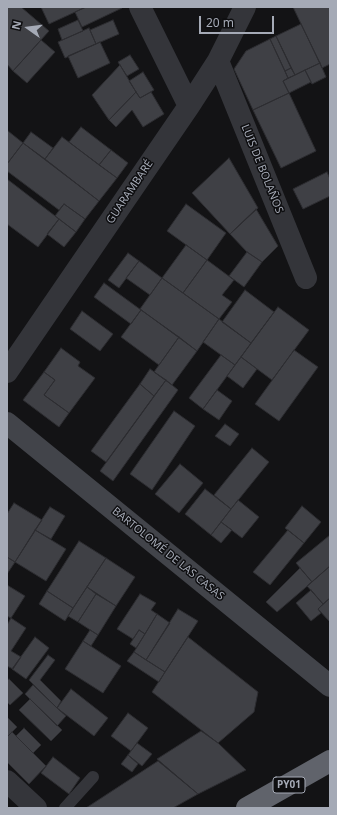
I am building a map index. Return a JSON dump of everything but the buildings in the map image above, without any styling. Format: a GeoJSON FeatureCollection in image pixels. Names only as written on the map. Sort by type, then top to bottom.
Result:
{"type":"FeatureCollection","features":[{"type":"Feature","properties":{"kind":"highway","name":"PY01"},"geometry":{"type":"LineString","coordinates":[[247,808],[330,761]]}},
{"type":"Feature","properties":{"kind":"street"},"geometry":{"type":"LineString","coordinates":[[140,7],[189,106]]}},
{"type":"Feature","properties":{"kind":"street","name":"GUARAMBARÉ"},"geometry":{"type":"LineString","coordinates":[[7,372],[189,106],[218,61],[245,7]]}},
{"type":"Feature","properties":{"kind":"street","name":"LUIS DE BOLAÑOS"},"geometry":{"type":"LineString","coordinates":[[218,61],[306,278]]}},
{"type":"Feature","properties":{"kind":"street","name":"BARTOLOMÉ DE LAS CASAS"},"geometry":{"type":"LineString","coordinates":[[7,423],[330,686]]}},
{"type":"Feature","properties":{"kind":"street"},"geometry":{"type":"LineString","coordinates":[[7,781],[36,808]]}},
{"type":"Feature","properties":{"kind":"lane"},"geometry":{"type":"LineString","coordinates":[[65,808],[93,777]]}}]}
